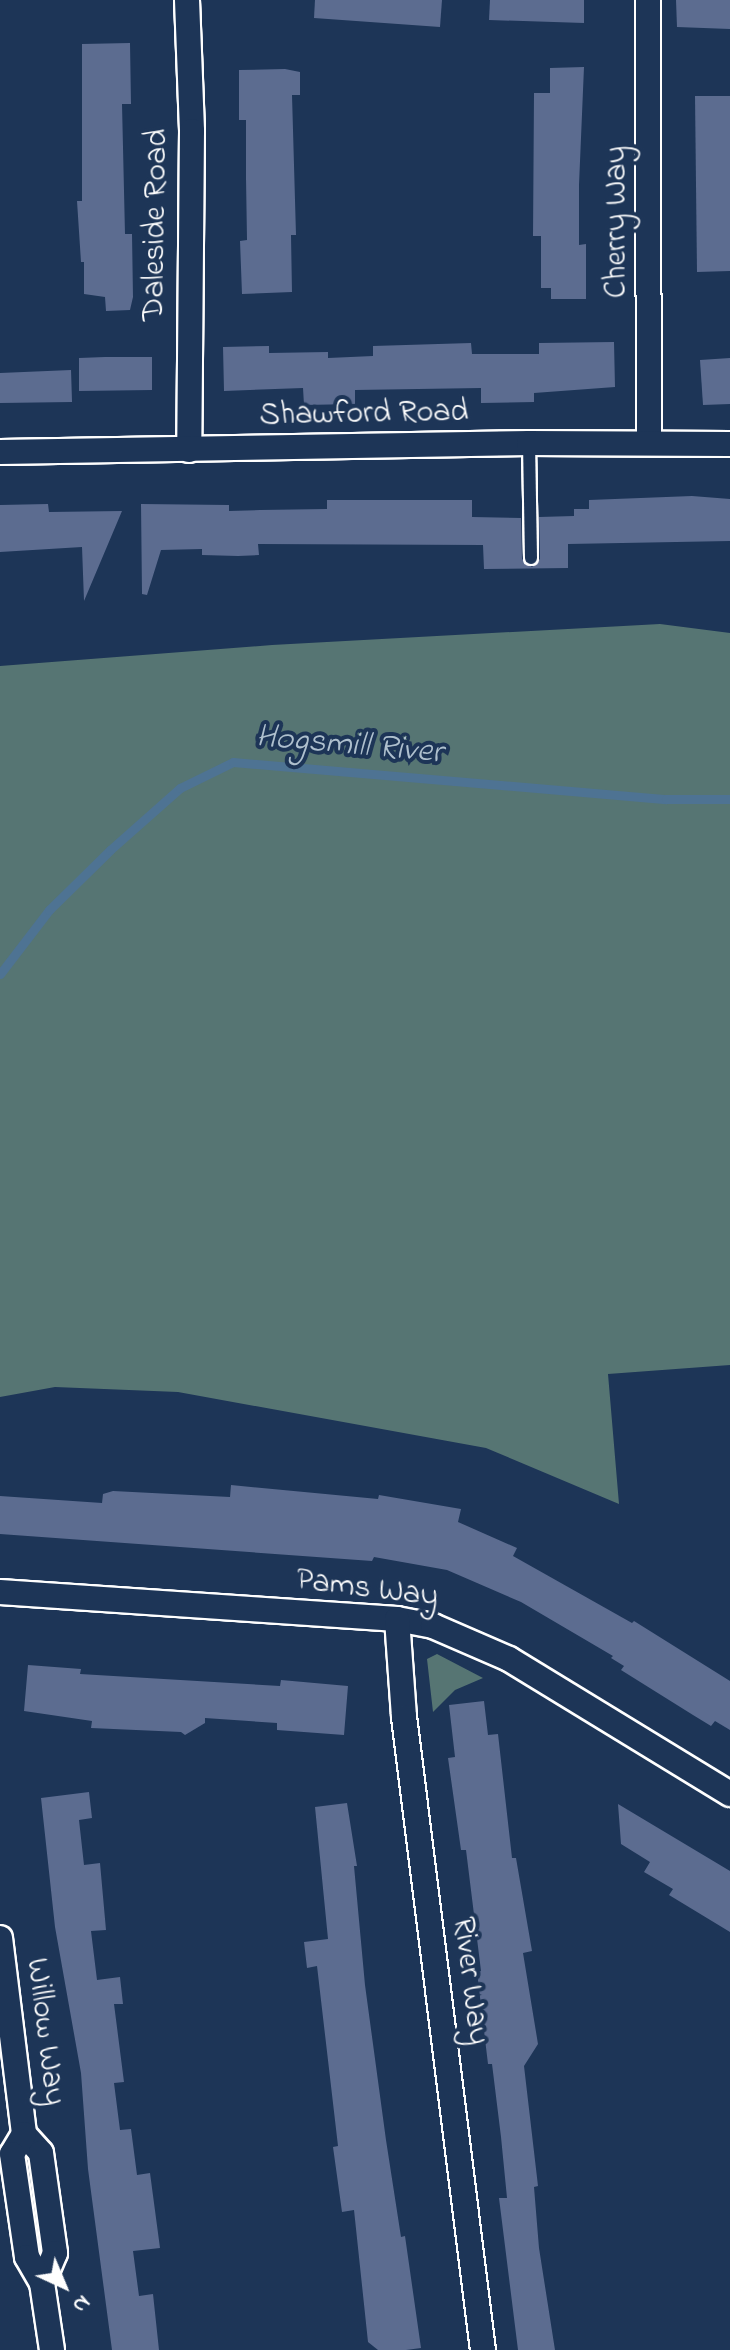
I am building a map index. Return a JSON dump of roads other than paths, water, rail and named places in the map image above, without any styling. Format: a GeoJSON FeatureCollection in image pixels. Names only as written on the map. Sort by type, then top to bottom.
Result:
{"type":"FeatureCollection","features":[{"type":"Feature","properties":{"kind":"street","name":"Daleside Road"},"geometry":{"type":"LineString","coordinates":[[187,0],[192,131],[189,450]]}},
{"type":"Feature","properties":{"kind":"street","name":"Cherry Way"},"geometry":{"type":"LineString","coordinates":[[648,0],[649,443]]}},
{"type":"Feature","properties":{"kind":"street","name":"Shawford Road"},"geometry":{"type":"LineString","coordinates":[[0,452],[529,443],[730,444]]}},
{"type":"Feature","properties":{"kind":"street","name":"Pams Way"},"geometry":{"type":"LineString","coordinates":[[0,1592],[397,1619],[465,1637],[509,1659],[730,1794]]}},
{"type":"Feature","properties":{"kind":"street","name":"River Way"},"geometry":{"type":"LineString","coordinates":[[397,1619],[404,1717],[483,2350]]}},
{"type":"Feature","properties":{"kind":"street","name":"Willow Way"},"geometry":{"type":"LineString","coordinates":[[0,1938],[24,2134],[41,2153],[55,2253],[42,2283],[52,2350]]}},
{"type":"Feature","properties":{"kind":"lane"},"geometry":{"type":"LineString","coordinates":[[529,443],[531,558]]}},
{"type":"Feature","properties":{"kind":"waterway","name":"Hogsmill River"},"geometry":{"type":"LineString","coordinates":[[0,974],[49,910],[110,850],[180,788],[233,762],[666,799],[730,799]]}}]}
